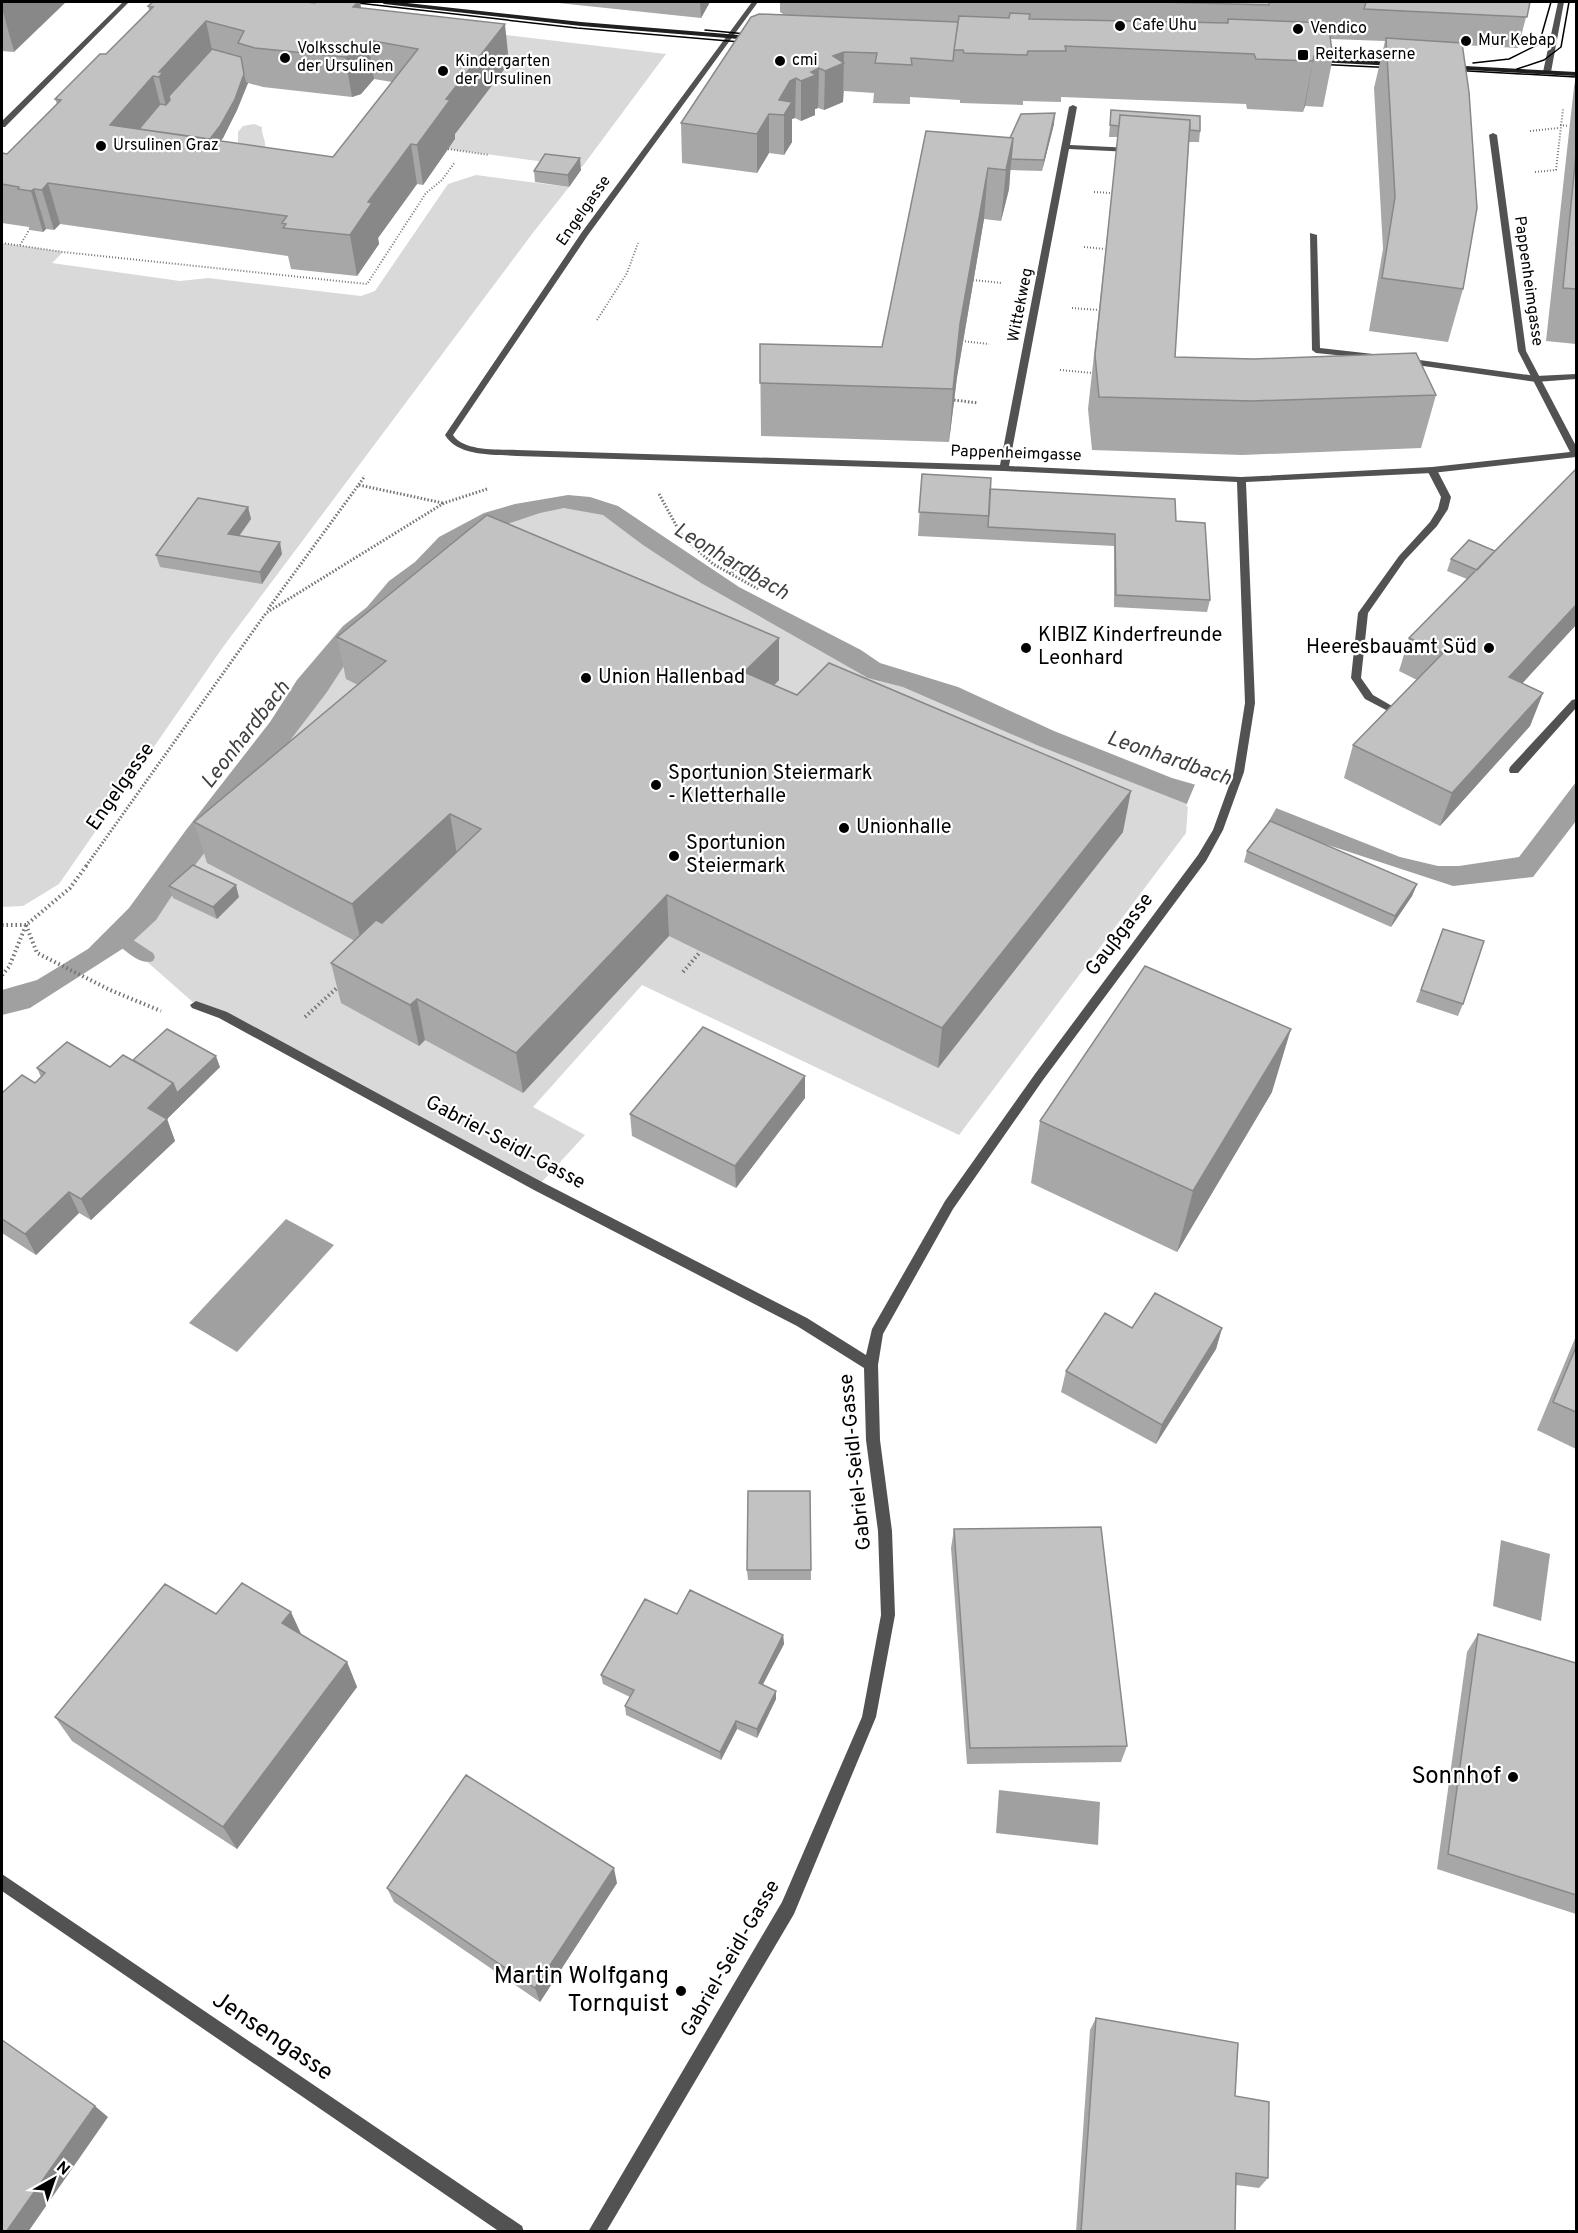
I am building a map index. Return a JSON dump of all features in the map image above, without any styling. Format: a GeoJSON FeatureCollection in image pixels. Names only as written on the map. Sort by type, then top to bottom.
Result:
{"type":"FeatureCollection","features":[{"type":"Feature","properties":{"kind":"main road"},"geometry":{"type":"LineString","coordinates":[[384,2],[558,22],[759,39]]}},
{"type":"Feature","properties":{"kind":"main road"},"geometry":{"type":"LineString","coordinates":[[1310,60],[1409,65]]}},
{"type":"Feature","properties":{"kind":"main road"},"geometry":{"type":"LineString","coordinates":[[1441,66],[1576,74]]}},
{"type":"Feature","properties":{"kind":"street"},"geometry":{"type":"LineString","coordinates":[[2,124],[126,2]]}},
{"type":"Feature","properties":{"kind":"street","name":"Engelgasse"},"geometry":{"type":"LineString","coordinates":[[454,443],[449,435],[547,289],[628,174],[755,2]]}},
{"type":"Feature","properties":{"kind":"street"},"geometry":{"type":"LineString","coordinates":[[1547,72],[1561,2]]}},
{"type":"Feature","properties":{"kind":"street","name":"Wittekweg"},"geometry":{"type":"LineString","coordinates":[[1004,468],[1074,107]]}},
{"type":"Feature","properties":{"kind":"street","name":"Pappenheimgasse"},"geometry":{"type":"LineString","coordinates":[[454,443],[471,449],[517,453],[1004,468],[1241,480],[1432,471],[1576,454],[1522,351],[1493,135]]}},
{"type":"Feature","properties":{"kind":"street"},"geometry":{"type":"LineString","coordinates":[[1067,147],[1144,150]]}},
{"type":"Feature","properties":{"kind":"street"},"geometry":{"type":"LineString","coordinates":[[1313,235],[1316,354],[1383,358]]}},
{"type":"Feature","properties":{"kind":"street"},"geometry":{"type":"LineString","coordinates":[[1394,360],[1536,379],[1576,377]]}},
{"type":"Feature","properties":{"kind":"street"},"geometry":{"type":"LineString","coordinates":[[1388,708],[1368,697],[1356,678],[1363,613],[1402,558],[1434,524],[1443,509],[1446,497],[1432,471]]}},
{"type":"Feature","properties":{"kind":"street","name":"Gaußgasse"},"geometry":{"type":"LineString","coordinates":[[871,1365],[877,1333],[949,1206],[1039,1077],[1202,858],[1218,830],[1239,772],[1250,703],[1241,480]]}},
{"type":"Feature","properties":{"kind":"street"},"geometry":{"type":"LineString","coordinates":[[1514,770],[1576,702]]}},
{"type":"Feature","properties":{"kind":"street","name":"Gabriel-Seidl-Gasse"},"geometry":{"type":"LineString","coordinates":[[196,1005],[223,1015],[538,1186],[802,1322],[871,1365],[873,1440],[885,1531],[888,1615],[869,1717],[788,1908],[596,2232]]}},
{"type":"Feature","properties":{"kind":"street","name":"Jensengasse"},"geometry":{"type":"LineString","coordinates":[[2,1882],[516,2232]]}},
{"type":"Feature","properties":{"kind":"path"},"geometry":{"type":"LineString","coordinates":[[1556,170],[1560,125],[1565,102]]}},
{"type":"Feature","properties":{"kind":"path"},"geometry":{"type":"LineString","coordinates":[[1560,125],[1569,126]]}},
{"type":"Feature","properties":{"kind":"path"},"geometry":{"type":"LineString","coordinates":[[448,149],[489,155]]}},
{"type":"Feature","properties":{"kind":"path"},"geometry":{"type":"LineString","coordinates":[[2,243],[63,252],[367,284],[426,193],[442,180],[455,162]]}},
{"type":"Feature","properties":{"kind":"path"},"geometry":{"type":"LineString","coordinates":[[20,245],[31,227]]}},
{"type":"Feature","properties":{"kind":"path"},"geometry":{"type":"LineString","coordinates":[[597,320],[627,273],[638,243]]}},
{"type":"Feature","properties":{"kind":"path"},"geometry":{"type":"LineString","coordinates":[[2,250],[7,244]]}},
{"type":"Feature","properties":{"kind":"path"},"geometry":{"type":"LineString","coordinates":[[973,280],[1006,283]]}},
{"type":"Feature","properties":{"kind":"path"},"geometry":{"type":"LineString","coordinates":[[1069,308],[1099,310]]}},
{"type":"Feature","properties":{"kind":"path"},"geometry":{"type":"LineString","coordinates":[[962,341],[996,344]]}},
{"type":"Feature","properties":{"kind":"path"},"geometry":{"type":"LineString","coordinates":[[1050,369],[1093,373]]}},
{"type":"Feature","properties":{"kind":"path"},"geometry":{"type":"LineString","coordinates":[[954,400],[984,403]]}},
{"type":"Feature","properties":{"kind":"path","name":"Engelgasse"},"geometry":{"type":"LineString","coordinates":[[2,975],[9,967],[26,925],[70,888],[365,476]]}},
{"type":"Feature","properties":{"kind":"path"},"geometry":{"type":"LineString","coordinates":[[359,485],[444,503]]}},
{"type":"Feature","properties":{"kind":"path"},"geometry":{"type":"LineString","coordinates":[[656,488],[682,536],[713,564],[758,590]]}},
{"type":"Feature","properties":{"kind":"path","name":"Engelgasse"},"geometry":{"type":"LineString","coordinates":[[266,613],[444,503],[486,490]]}},
{"type":"Feature","properties":{"kind":"path"},"geometry":{"type":"LineString","coordinates":[[729,574],[739,567]]}},
{"type":"Feature","properties":{"kind":"path"},"geometry":{"type":"LineString","coordinates":[[2,925],[26,925],[37,953],[110,990],[165,1012],[196,1005]]}},
{"type":"Feature","properties":{"kind":"path"},"geometry":{"type":"LineString","coordinates":[[683,972],[700,952]]}},
{"type":"Feature","properties":{"kind":"path"},"geometry":{"type":"LineString","coordinates":[[276,1044],[341,983]]}},
{"type":"Feature","properties":{"kind":"shaded area"},"geometry":{"type":"Polygon","coordinates":[[[370,19],[666,54],[582,167],[448,149],[455,140],[451,139],[509,63],[370,19]]]}},
{"type":"Feature","properties":{"kind":"shaded area"},"geometry":{"type":"Polygon","coordinates":[[[254,124],[262,127],[265,147],[257,152],[238,148],[238,132],[243,126],[254,124]]]}},
{"type":"Feature","properties":{"kind":"shaded area"},"geometry":{"type":"Polygon","coordinates":[[[476,175],[569,187],[223,647],[59,884],[23,906],[2,907],[2,243],[63,252],[52,263],[180,281],[208,278],[361,296],[375,291],[448,184],[476,175]]]}},
{"type":"Feature","properties":{"kind":"shaded area","name":"Leonhardbach"},"geometry":{"type":"Polygon","coordinates":[[[568,495],[590,497],[618,506],[739,587],[861,650],[880,663],[958,687],[1054,731],[1172,778],[1276,808],[1400,857],[1438,866],[1459,866],[1519,857],[1576,782],[1576,821],[1533,877],[1453,886],[1267,825],[1187,804],[1039,746],[903,687],[868,678],[701,583],[643,545],[603,515],[564,508],[504,525],[362,638],[327,692],[173,894],[156,920],[130,944],[30,1008],[2,1015],[2,990],[37,980],[88,949],[129,908],[270,722],[297,680],[343,626],[367,607],[389,581],[415,562],[439,537],[484,513],[515,504],[568,495]]]}},
{"type":"Feature","properties":{"kind":"shaded area","name":"Sportunion Steiermark"},"geometry":{"type":"Polygon","coordinates":[[[554,504],[609,512],[869,664],[1189,791],[1186,833],[959,1135],[642,985],[533,1107],[585,1135],[538,1186],[196,1005],[118,936],[352,636],[456,541],[554,504]]]}},
{"type":"Feature","properties":{"kind":"shaded area"},"geometry":{"type":"Polygon","coordinates":[[[286,1219],[334,1245],[237,1352],[189,1323],[286,1219]]]}},
{"type":"Feature","properties":{"kind":"shaded area"},"geometry":{"type":"Polygon","coordinates":[[[1501,1540],[1550,1554],[1541,1621],[1493,1606],[1501,1540]]]}},
{"type":"Feature","properties":{"kind":"shaded area"},"geometry":{"type":"Polygon","coordinates":[[[999,1790],[1100,1802],[1098,1845],[996,1833],[999,1790]]]}},
{"type":"Feature","properties":{"kind":"pier"},"geometry":{"type":"Polygon","coordinates":[[[1196,782],[1278,805],[1265,828],[1186,806],[1196,782]]]}},
{"type":"Feature","properties":{"kind":"building"},"geometry":{"type":"Polygon","coordinates":[[[153,2],[358,2],[353,7],[505,24],[446,99],[450,100],[417,145],[411,144],[368,202],[372,203],[350,235],[283,228],[286,224],[282,223],[287,216],[48,183],[42,190],[31,191],[2,184],[2,153],[7,154],[61,100],[55,99],[100,54],[106,54],[153,7],[148,6],[153,2]],[[206,21],[159,72],[163,72],[159,77],[153,76],[110,125],[333,157],[418,49],[368,40],[354,55],[345,57],[255,48],[238,43],[244,31],[206,21]]]}},
{"type":"Feature","properties":{"kind":"building"},"geometry":{"type":"Polygon","coordinates":[[[1159,2],[1269,2],[1269,5],[1159,2]]]}},
{"type":"Feature","properties":{"kind":"building"},"geometry":{"type":"Polygon","coordinates":[[[1366,2],[1530,2],[1527,17],[1364,9],[1366,2]]]}},
{"type":"Feature","properties":{"kind":"building"},"geometry":{"type":"Polygon","coordinates":[[[1010,13],[1030,14],[1029,19],[1228,23],[1228,19],[1328,23],[1333,57],[1314,56],[1313,61],[1256,59],[1254,54],[1065,46],[1066,51],[1028,51],[1027,55],[964,53],[963,50],[954,50],[959,16],[1009,18],[1010,13]]]}},
{"type":"Feature","properties":{"kind":"building"},"geometry":{"type":"Polygon","coordinates":[[[759,14],[958,22],[953,61],[911,58],[912,65],[875,63],[877,53],[844,52],[833,56],[844,63],[825,71],[819,68],[811,72],[816,75],[801,81],[796,78],[790,81],[779,100],[792,102],[784,115],[769,114],[757,134],[681,123],[751,17],[759,14]]]}},
{"type":"Feature","properties":{"kind":"building"},"geometry":{"type":"Polygon","coordinates":[[[1386,38],[1462,43],[1469,92],[1477,208],[1463,289],[1382,278],[1395,197],[1386,38]]]}},
{"type":"Feature","properties":{"kind":"building"},"geometry":{"type":"Polygon","coordinates":[[[212,49],[241,57],[244,74],[235,99],[210,139],[139,129],[160,104],[166,105],[170,100],[169,96],[212,49]]]}},
{"type":"Feature","properties":{"kind":"building"},"geometry":{"type":"Polygon","coordinates":[[[1111,110],[1200,116],[1200,131],[1190,130],[1190,120],[1120,115],[1119,126],[1110,125],[1111,110]]]}},
{"type":"Feature","properties":{"kind":"building"},"geometry":{"type":"Polygon","coordinates":[[[1055,113],[1044,160],[1011,159],[1013,138],[1010,138],[1021,114],[1055,113]]]}},
{"type":"Feature","properties":{"kind":"building"},"geometry":{"type":"Polygon","coordinates":[[[1120,115],[1190,120],[1175,357],[1254,359],[1416,353],[1436,395],[1252,401],[1099,397],[1095,355],[1120,115]]]}},
{"type":"Feature","properties":{"kind":"building"},"geometry":{"type":"Polygon","coordinates":[[[926,131],[1013,138],[1006,170],[988,168],[960,324],[953,389],[760,383],[760,344],[882,347],[926,131]]]}},
{"type":"Feature","properties":{"kind":"building"},"geometry":{"type":"Polygon","coordinates":[[[1576,153],[1576,289],[1563,288],[1576,153]]]}},
{"type":"Feature","properties":{"kind":"building"},"geometry":{"type":"Polygon","coordinates":[[[545,154],[580,158],[568,175],[534,171],[545,154]]]}},
{"type":"Feature","properties":{"kind":"building","name":"Heeresbauamt Süd"},"geometry":{"type":"Polygon","coordinates":[[[1576,469],[1576,605],[1509,677],[1543,693],[1452,793],[1353,745],[1443,653],[1409,638],[1576,469]]]}},
{"type":"Feature","properties":{"kind":"building"},"geometry":{"type":"Polygon","coordinates":[[[922,474],[991,478],[989,516],[919,512],[922,474]]]}},
{"type":"Feature","properties":{"kind":"building"},"geometry":{"type":"Polygon","coordinates":[[[990,489],[1175,499],[1176,521],[1205,523],[1210,600],[1116,595],[1115,534],[988,527],[990,489]]]}},
{"type":"Feature","properties":{"kind":"building"},"geometry":{"type":"Polygon","coordinates":[[[198,498],[248,507],[228,534],[280,542],[260,572],[156,555],[198,498]]]}},
{"type":"Feature","properties":{"kind":"building","name":"Sportunion Steiermark"},"geometry":{"type":"Polygon","coordinates":[[[487,515],[779,638],[744,672],[797,695],[829,663],[1131,791],[942,1028],[667,895],[516,1053],[417,999],[410,1005],[331,963],[376,920],[382,923],[481,829],[450,814],[352,904],[194,822],[386,661],[337,637],[487,515]]]}},
{"type":"Feature","properties":{"kind":"building"},"geometry":{"type":"Polygon","coordinates":[[[1469,540],[1495,551],[1477,570],[1451,559],[1469,540]]]}},
{"type":"Feature","properties":{"kind":"building"},"geometry":{"type":"Polygon","coordinates":[[[1270,821],[1417,884],[1395,916],[1247,851],[1270,821]]]}},
{"type":"Feature","properties":{"kind":"building"},"geometry":{"type":"Polygon","coordinates":[[[193,865],[236,885],[213,907],[169,886],[193,865]]]}},
{"type":"Feature","properties":{"kind":"building"},"geometry":{"type":"Polygon","coordinates":[[[1443,929],[1484,941],[1463,1004],[1421,990],[1443,929]]]}},
{"type":"Feature","properties":{"kind":"building"},"geometry":{"type":"Polygon","coordinates":[[[1145,966],[1291,1029],[1193,1191],[1040,1121],[1145,966]]]}},
{"type":"Feature","properties":{"kind":"building"},"geometry":{"type":"Polygon","coordinates":[[[703,1027],[805,1076],[735,1166],[630,1114],[703,1027]]]}},
{"type":"Feature","properties":{"kind":"building"},"geometry":{"type":"Polygon","coordinates":[[[167,1029],[216,1056],[177,1093],[173,1083],[133,1060],[167,1029]]]}},
{"type":"Feature","properties":{"kind":"building"},"geometry":{"type":"Polygon","coordinates":[[[67,1042],[110,1067],[123,1055],[173,1083],[148,1108],[167,1119],[81,1199],[69,1192],[25,1234],[2,1219],[2,1093],[22,1075],[35,1083],[45,1073],[37,1068],[67,1042]]]}},
{"type":"Feature","properties":{"kind":"building"},"geometry":{"type":"Polygon","coordinates":[[[1155,1293],[1222,1328],[1162,1425],[1066,1371],[1105,1313],[1132,1328],[1155,1293]]]}},
{"type":"Feature","properties":{"kind":"building"},"geometry":{"type":"Polygon","coordinates":[[[1576,1347],[1576,1412],[1553,1402],[1576,1347]]]}},
{"type":"Feature","properties":{"kind":"building"},"geometry":{"type":"Polygon","coordinates":[[[748,1491],[810,1491],[811,1570],[747,1570],[748,1491]]]}},
{"type":"Feature","properties":{"kind":"building"},"geometry":{"type":"Polygon","coordinates":[[[1101,1527],[1127,1746],[970,1748],[954,1529],[1101,1527]]]}},
{"type":"Feature","properties":{"kind":"building"},"geometry":{"type":"Polygon","coordinates":[[[242,1583],[291,1612],[282,1623],[347,1662],[223,1827],[55,1717],[165,1584],[216,1614],[242,1583]]]}},
{"type":"Feature","properties":{"kind":"building"},"geometry":{"type":"Polygon","coordinates":[[[690,1590],[783,1635],[759,1683],[776,1691],[757,1729],[736,1721],[720,1752],[625,1706],[634,1690],[601,1675],[645,1599],[677,1614],[690,1590]]]}},
{"type":"Feature","properties":{"kind":"building","name":"Sonnhof"},"geometry":{"type":"Polygon","coordinates":[[[1478,1634],[1576,1663],[1576,1895],[1448,1854],[1478,1634]]]}},
{"type":"Feature","properties":{"kind":"building"},"geometry":{"type":"Polygon","coordinates":[[[466,1775],[614,1868],[535,1988],[387,1888],[466,1775]]]}},
{"type":"Feature","properties":{"kind":"building"},"geometry":{"type":"Polygon","coordinates":[[[1096,2018],[1238,2043],[1235,2096],[1269,2102],[1268,2178],[1236,2173],[1235,2232],[1081,2232],[1096,2018]]]}},
{"type":"Feature","properties":{"kind":"building"},"geometry":{"type":"Polygon","coordinates":[[[2,2040],[95,2106],[6,2232],[2,2232],[2,2040]]]}},
{"type":"Feature","properties":{"kind":"waterway"},"geometry":{"type":"LineString","coordinates":[[118,936],[147,957]]}},
{"type":"Feature","properties":{"kind":"tram line"},"geometry":{"type":"LineString","coordinates":[[349,2],[577,28],[752,43]]}},
{"type":"Feature","properties":{"kind":"tram line"},"geometry":{"type":"LineString","coordinates":[[1473,63],[1509,59],[1539,44],[1551,2]]}},
{"type":"Feature","properties":{"kind":"tram line"},"geometry":{"type":"LineString","coordinates":[[1517,69],[1544,60],[1561,47],[1569,2]]}},
{"type":"Feature","properties":{"kind":"tram line"},"geometry":{"type":"LineString","coordinates":[[705,30],[746,34]]}},
{"type":"Feature","properties":{"kind":"tram line"},"geometry":{"type":"LineString","coordinates":[[1315,64],[1396,68]]}},
{"type":"Feature","properties":{"kind":"tram line"},"geometry":{"type":"LineString","coordinates":[[1450,70],[1576,77]]}},
{"type":"Feature","properties":{"kind":"place","name":"Cafe Uhu"},"geometry":{"type":"Point","coordinates":[1120,26]}},
{"type":"Feature","properties":{"kind":"place","name":"Vendico"},"geometry":{"type":"Point","coordinates":[1298,29]}},
{"type":"Feature","properties":{"kind":"place","name":"Mur Kebap"},"geometry":{"type":"Point","coordinates":[1466,41]}},
{"type":"Feature","properties":{"kind":"place","name":"Reiterkaserne"},"geometry":{"type":"Point","coordinates":[1303,55]}},
{"type":"Feature","properties":{"kind":"place","name":"Volksschule der Ursulinen"},"geometry":{"type":"Point","coordinates":[285,58]}},
{"type":"Feature","properties":{"kind":"place","name":"cmi"},"geometry":{"type":"Point","coordinates":[780,61]}},
{"type":"Feature","properties":{"kind":"place","name":"Kindergarten der Ursulinen"},"geometry":{"type":"Point","coordinates":[443,71]}},
{"type":"Feature","properties":{"kind":"place","name":"Ursulinen Graz"},"geometry":{"type":"Point","coordinates":[101,146]}},
{"type":"Feature","properties":{"kind":"place","name":"KIBIZ Kinderfreunde Leonhard"},"geometry":{"type":"Point","coordinates":[1026,648]}},
{"type":"Feature","properties":{"kind":"place","name":"Heeresbauamt Süd"},"geometry":{"type":"Point","coordinates":[1489,648]}},
{"type":"Feature","properties":{"kind":"place","name":"Union Hallenbad"},"geometry":{"type":"Point","coordinates":[586,678]}},
{"type":"Feature","properties":{"kind":"place","name":"Sportunion Steiermark - Kletterhalle"},"geometry":{"type":"Point","coordinates":[656,785]}},
{"type":"Feature","properties":{"kind":"place","name":"Unionhalle"},"geometry":{"type":"Point","coordinates":[844,828]}},
{"type":"Feature","properties":{"kind":"place","name":"Sportunion Steiermark"},"geometry":{"type":"Point","coordinates":[674,856]}},
{"type":"Feature","properties":{"kind":"place","name":"Sonnhof"},"geometry":{"type":"Point","coordinates":[1513,1777]}},
{"type":"Feature","properties":{"kind":"place","name":"Martin Wolfgang Tornquist"},"geometry":{"type":"Point","coordinates":[681,1991]}}]}
